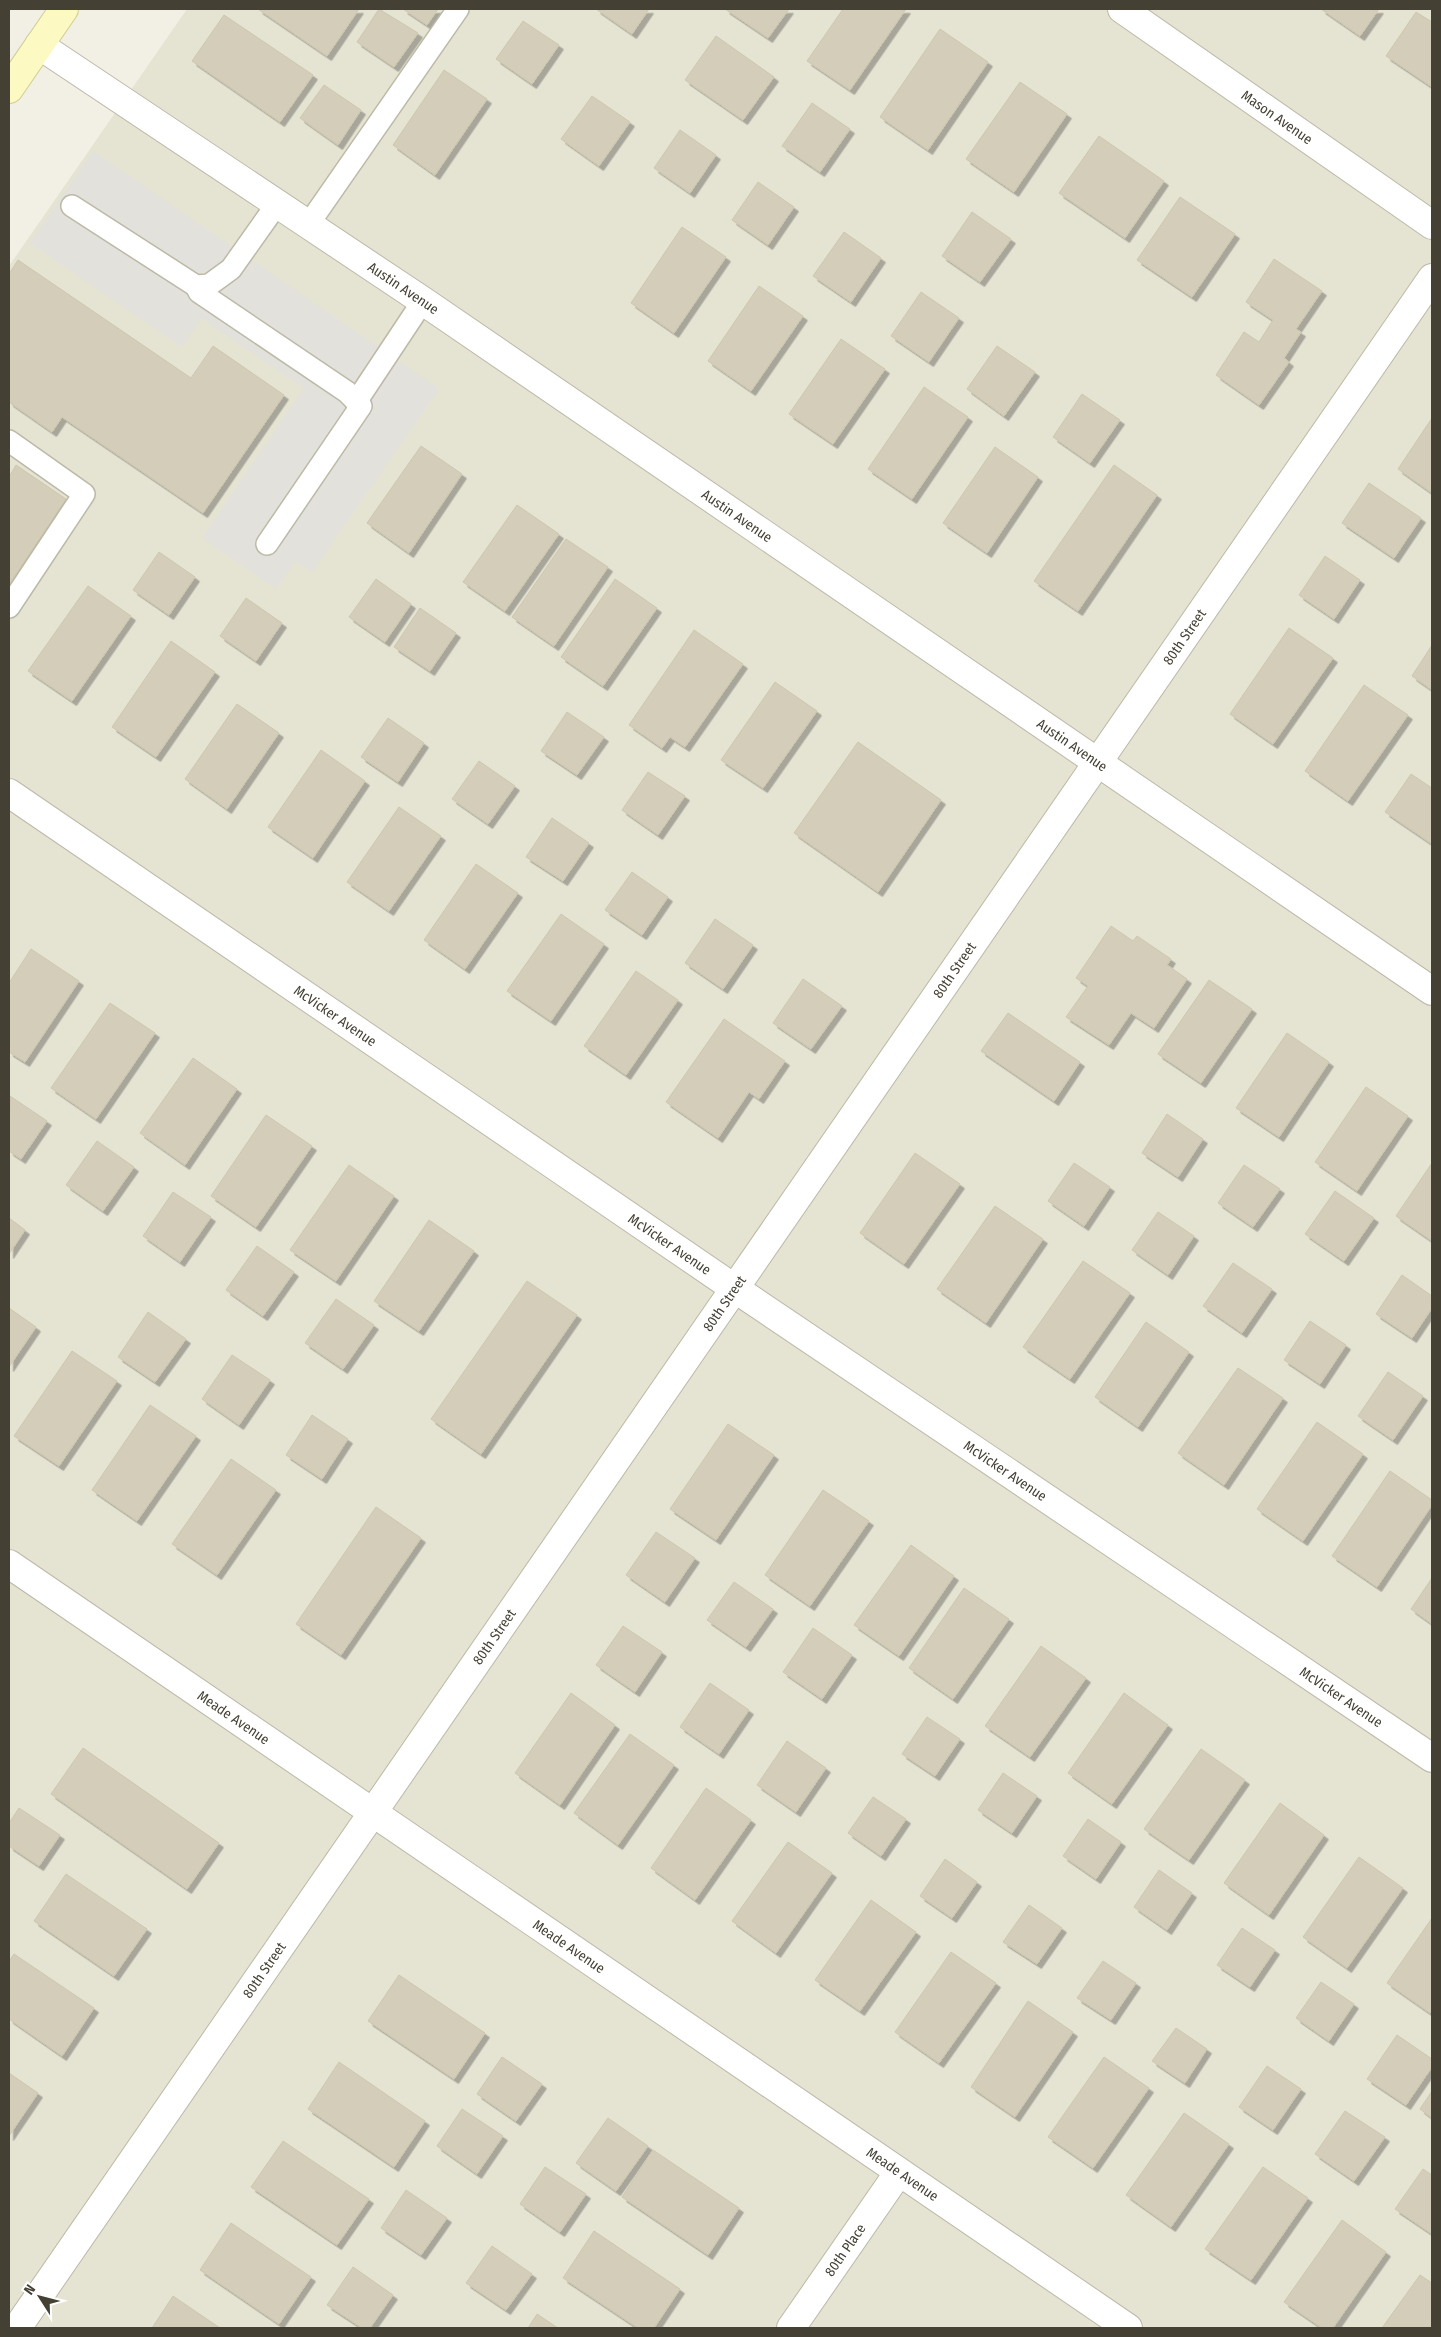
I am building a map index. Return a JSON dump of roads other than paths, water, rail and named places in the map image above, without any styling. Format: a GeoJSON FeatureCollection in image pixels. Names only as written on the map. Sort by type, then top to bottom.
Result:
{"type":"FeatureCollection","features":[{"type":"Feature","properties":{"kind":"main road"},"geometry":{"type":"LineString","coordinates":[[9,89],[64,9]]}},
{"type":"Feature","properties":{"kind":"street","name":"Mason Avenue"},"geometry":{"type":"LineString","coordinates":[[1122,9],[1432,225]]}},
{"type":"Feature","properties":{"kind":"street","name":"Austin Avenue"},"geometry":{"type":"LineString","coordinates":[[39,45],[308,224],[1100,762],[1432,991]]}},
{"type":"Feature","properties":{"kind":"street","name":"80th Street"},"geometry":{"type":"LineString","coordinates":[[17,2328],[734,1288],[1100,762],[1432,278]]}},
{"type":"Feature","properties":{"kind":"street","name":"McVicker Avenue"},"geometry":{"type":"LineString","coordinates":[[9,793],[734,1288],[1432,1758]]}},
{"type":"Feature","properties":{"kind":"street","name":"Meade Avenue"},"geometry":{"type":"LineString","coordinates":[[9,1564],[371,1813],[1128,2328]]}},
{"type":"Feature","properties":{"kind":"street","name":"80th Place"},"geometry":{"type":"LineString","coordinates":[[791,2328],[899,2172]]}},
{"type":"Feature","properties":{"kind":"lane"},"geometry":{"type":"LineString","coordinates":[[308,224],[458,9]]}},
{"type":"Feature","properties":{"kind":"lane"},"geometry":{"type":"LineString","coordinates":[[196,286],[209,285],[231,269],[278,204]]}},
{"type":"Feature","properties":{"kind":"lane"},"geometry":{"type":"LineString","coordinates":[[72,206],[196,286],[199,292],[347,392],[361,406],[267,544]]}},
{"type":"Feature","properties":{"kind":"lane"},"geometry":{"type":"LineString","coordinates":[[356,402],[422,302]]}},
{"type":"Feature","properties":{"kind":"lane"},"geometry":{"type":"LineString","coordinates":[[9,441],[84,494],[9,607]]}}]}
